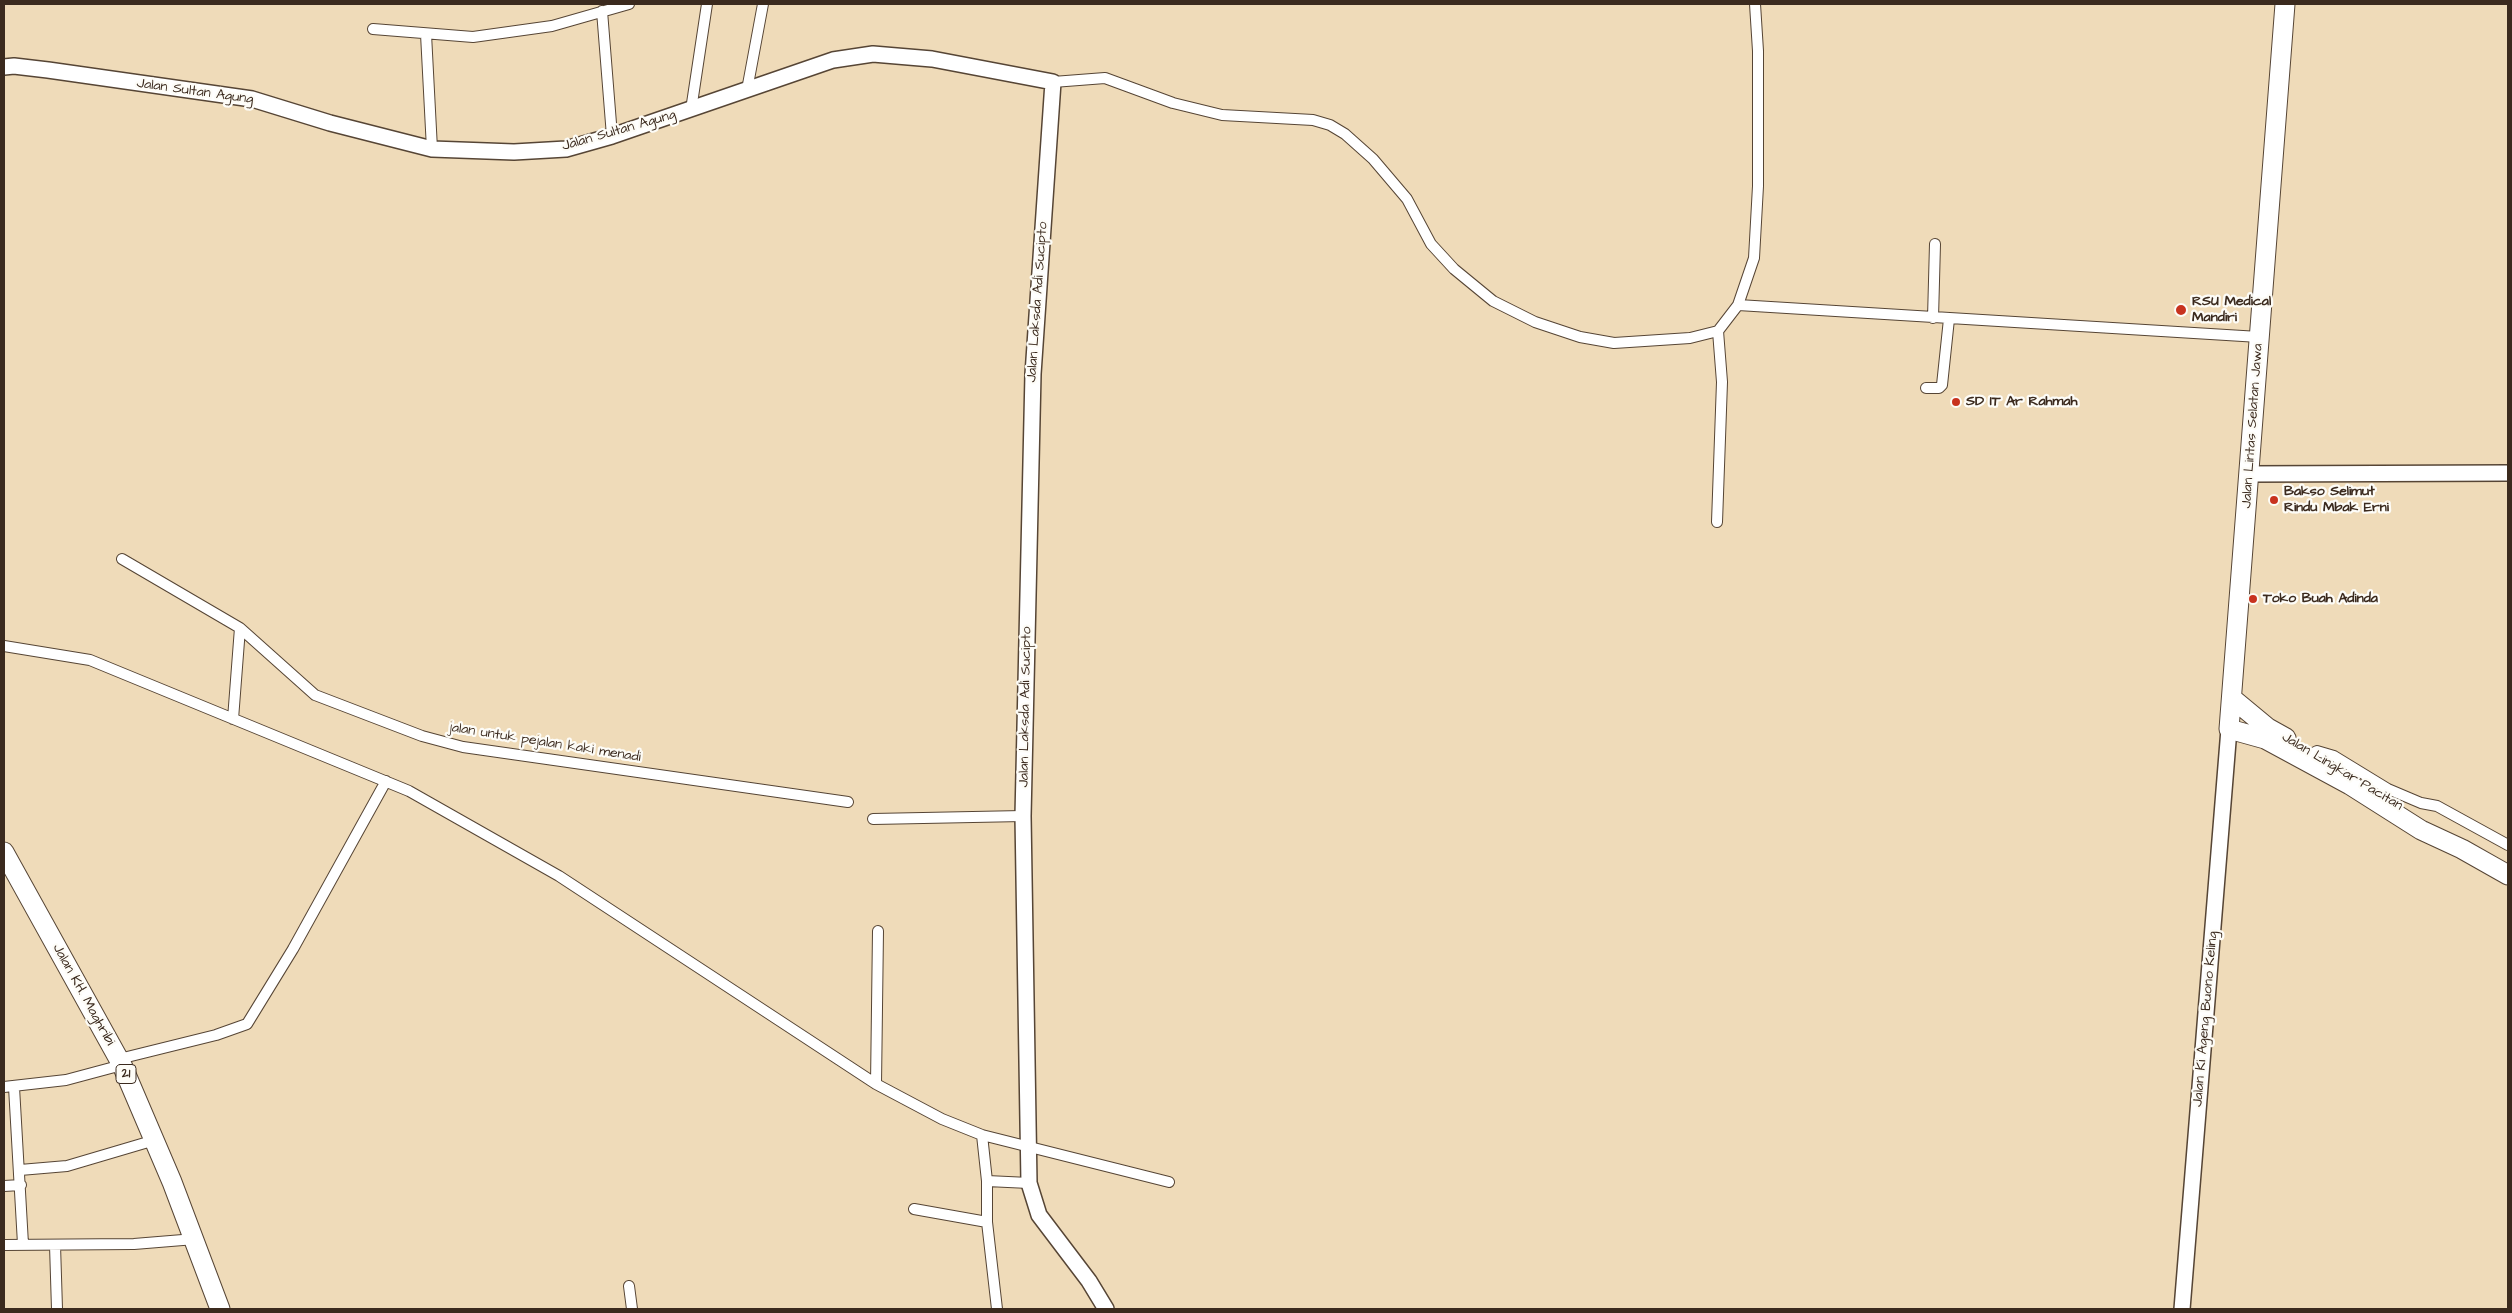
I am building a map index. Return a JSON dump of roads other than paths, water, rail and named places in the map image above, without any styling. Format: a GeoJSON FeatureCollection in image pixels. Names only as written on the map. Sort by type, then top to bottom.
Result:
{"type":"FeatureCollection","features":[{"type":"Feature","properties":{"kind":"highway","name":"Jalan Lintas Selatan Jawa"},"geometry":{"type":"LineString","coordinates":[[2229,729],[2233,699],[2285,4]]}},
{"type":"Feature","properties":{"kind":"highway","name":"Jalan Lingkar Pacitan"},"geometry":{"type":"LineString","coordinates":[[2233,699],[2268,728],[2310,758],[2426,824],[2457,847],[2508,875]]}},
{"type":"Feature","properties":{"kind":"highway","name":"Jalan Lingkar Pacitan"},"geometry":{"type":"LineString","coordinates":[[2229,729],[2265,739],[2310,758]]}},
{"type":"Feature","properties":{"kind":"highway","name":"Jalan KH. Maghribi"},"geometry":{"type":"LineString","coordinates":[[4,852],[121,1062],[195,1239],[220,1309]]}},
{"type":"Feature","properties":{"kind":"street"},"geometry":{"type":"LineString","coordinates":[[373,29],[473,37],[552,26],[629,4]]}},
{"type":"Feature","properties":{"kind":"street"},"geometry":{"type":"LineString","coordinates":[[691,110],[707,4]]}},
{"type":"Feature","properties":{"kind":"street"},"geometry":{"type":"LineString","coordinates":[[746,90],[763,4]]}},
{"type":"Feature","properties":{"kind":"street"},"geometry":{"type":"LineString","coordinates":[[1053,82],[1105,78],[1173,103],[1222,115],[1313,120],[1330,125],[1352,140],[1373,159],[1407,199],[1431,244],[1454,269],[1493,302],[1535,322],[1580,337],[1614,343],[1690,338],[1718,331],[1738,305],[1754,258],[1756,237],[1758,52],[1755,4]]}},
{"type":"Feature","properties":{"kind":"street"},"geometry":{"type":"LineString","coordinates":[[602,11],[612,136]]}},
{"type":"Feature","properties":{"kind":"street"},"geometry":{"type":"LineString","coordinates":[[426,34],[432,149]]}},
{"type":"Feature","properties":{"kind":"street","name":"Jalan Sultan Agung"},"geometry":{"type":"LineString","coordinates":[[4,67],[31,68],[252,99],[330,123],[432,149],[514,152],[566,149],[691,110],[833,60],[873,54],[932,59],[1053,82]]}},
{"type":"Feature","properties":{"kind":"street","name":"Jalan Laksda Adi Sucipto"},"geometry":{"type":"LineString","coordinates":[[1053,82],[1032,374],[1023,816],[1029,1183],[1039,1215],[1089,1281],[1106,1309]]}},
{"type":"Feature","properties":{"kind":"street"},"geometry":{"type":"LineString","coordinates":[[1933,318],[1934,244]]}},
{"type":"Feature","properties":{"kind":"street"},"geometry":{"type":"LineString","coordinates":[[1738,305],[2259,336]]}},
{"type":"Feature","properties":{"kind":"street"},"geometry":{"type":"LineString","coordinates":[[1926,388],[1938,388],[1942,385],[1949,319]]}},
{"type":"Feature","properties":{"kind":"street"},"geometry":{"type":"LineString","coordinates":[[1717,522],[1722,382],[1718,331]]}},
{"type":"Feature","properties":{"kind":"street"},"geometry":{"type":"LineString","coordinates":[[2249,474],[2508,473]]}},
{"type":"Feature","properties":{"kind":"street","name":"jalan untuk pejalan kaki menadi"},"geometry":{"type":"LineString","coordinates":[[122,559],[240,628],[315,695],[422,736],[463,747],[848,802]]}},
{"type":"Feature","properties":{"kind":"street"},"geometry":{"type":"LineString","coordinates":[[233,719],[240,628]]}},
{"type":"Feature","properties":{"kind":"street"},"geometry":{"type":"LineString","coordinates":[[4,646],[90,660],[409,790],[559,876],[876,1084],[942,1119],[982,1135],[1169,1182]]}},
{"type":"Feature","properties":{"kind":"street","name":"Jalan Ki Ageng Buono Keling"},"geometry":{"type":"LineString","coordinates":[[2182,1309],[2229,729]]}},
{"type":"Feature","properties":{"kind":"street"},"geometry":{"type":"LineString","coordinates":[[2310,758],[2317,751],[2334,756],[2388,789],[2422,803],[2437,806],[2508,845]]}},
{"type":"Feature","properties":{"kind":"street"},"geometry":{"type":"LineString","coordinates":[[24,1244],[20,1170],[9,1087],[66,1080],[247,1024],[293,949],[386,781]]}},
{"type":"Feature","properties":{"kind":"street"},"geometry":{"type":"LineString","coordinates":[[873,819],[1023,816]]}},
{"type":"Feature","properties":{"kind":"street"},"geometry":{"type":"LineString","coordinates":[[876,1084],[878,931]]}},
{"type":"Feature","properties":{"kind":"street"},"geometry":{"type":"LineString","coordinates":[[982,1135],[987,1181],[987,1222],[997,1309]]}},
{"type":"Feature","properties":{"kind":"street"},"geometry":{"type":"LineString","coordinates":[[20,1170],[67,1166],[155,1140]]}},
{"type":"Feature","properties":{"kind":"street"},"geometry":{"type":"LineString","coordinates":[[987,1181],[1029,1183]]}},
{"type":"Feature","properties":{"kind":"street"},"geometry":{"type":"LineString","coordinates":[[4,1186],[21,1185]]}},
{"type":"Feature","properties":{"kind":"street"},"geometry":{"type":"LineString","coordinates":[[914,1209],[987,1222]]}},
{"type":"Feature","properties":{"kind":"street"},"geometry":{"type":"LineString","coordinates":[[4,1245],[134,1244],[195,1239]]}},
{"type":"Feature","properties":{"kind":"street"},"geometry":{"type":"LineString","coordinates":[[55,1245],[57,1309]]}},
{"type":"Feature","properties":{"kind":"street"},"geometry":{"type":"LineString","coordinates":[[629,1286],[632,1309]]}},
{"type":"Feature","properties":{"kind":"place","name":"RSU Medical Mandiri"},"geometry":{"type":"Point","coordinates":[2181,310]}},
{"type":"Feature","properties":{"kind":"place","name":"SD IT Ar Rahmah"},"geometry":{"type":"Point","coordinates":[1956,402]}},
{"type":"Feature","properties":{"kind":"place","name":"Bakso Selimut Rindu Mbak Erni"},"geometry":{"type":"Point","coordinates":[2274,500]}},
{"type":"Feature","properties":{"kind":"place","name":"Toko Buah Adinda"},"geometry":{"type":"Point","coordinates":[2253,599]}}]}
